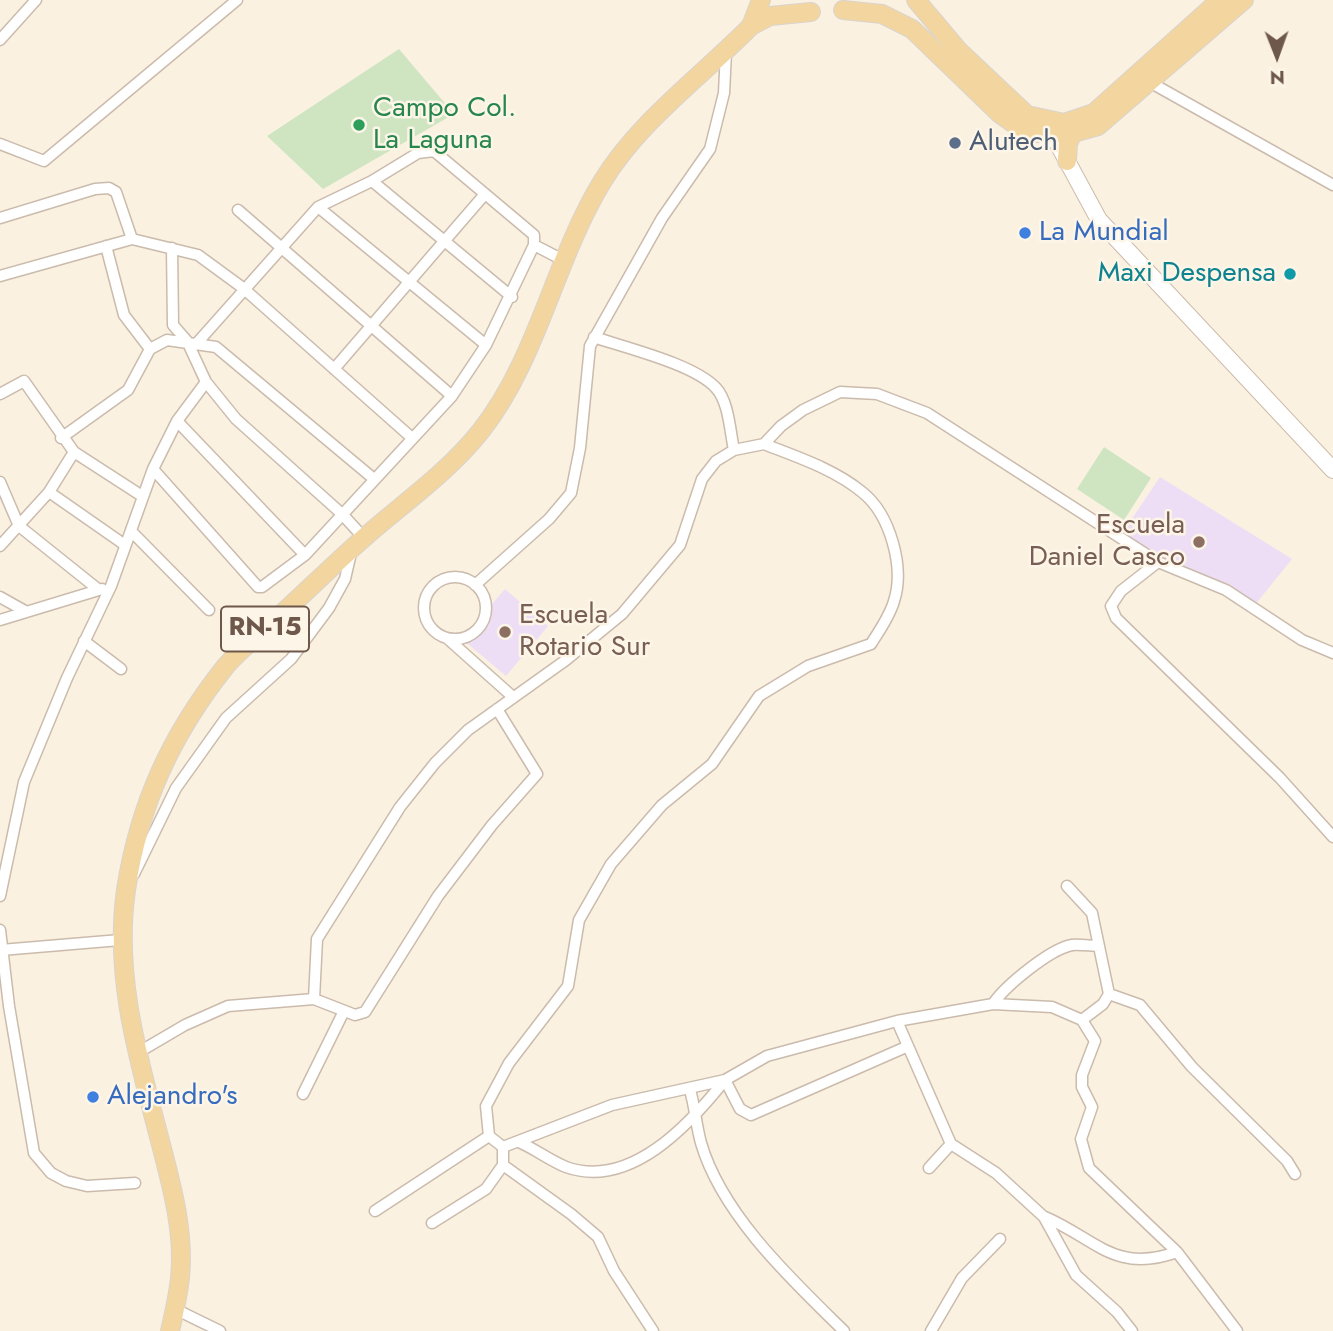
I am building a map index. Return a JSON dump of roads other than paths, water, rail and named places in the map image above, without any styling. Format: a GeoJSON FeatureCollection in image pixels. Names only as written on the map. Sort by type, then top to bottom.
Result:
{"type":"FeatureCollection","features":[{"type":"Feature","properties":{"kind":"main road","name":"RN-15"},"geometry":{"type":"LineString","coordinates":[[751,26],[761,0]]}},
{"type":"Feature","properties":{"kind":"main road"},"geometry":{"type":"LineString","coordinates":[[787,0],[811,12]]}},
{"type":"Feature","properties":{"kind":"main road","name":"RN-15"},"geometry":{"type":"LineString","coordinates":[[843,10],[860,0]]}},
{"type":"Feature","properties":{"kind":"main road","name":"RN-15"},"geometry":{"type":"LineString","coordinates":[[916,0],[958,50],[1027,115],[1064,123],[1094,113],[1244,0]]}},
{"type":"Feature","properties":{"kind":"main road","name":"RN-15"},"geometry":{"type":"LineString","coordinates":[[170,1331],[180,1275],[179,1232],[172,1183],[123,980],[120,940],[126,888],[142,812],[186,720],[228,664],[358,544],[454,462],[481,431],[513,381],[603,181],[626,150],[751,26],[770,16],[790,12],[843,10],[882,14],[912,29],[1000,114],[1027,133],[1053,135],[1098,126],[1220,0]]}},
{"type":"Feature","properties":{"kind":"main road"},"geometry":{"type":"LineString","coordinates":[[1067,161],[1068,143],[1073,133]]}},
{"type":"Feature","properties":{"kind":"street"},"geometry":{"type":"LineString","coordinates":[[0,40],[36,0]]}},
{"type":"Feature","properties":{"kind":"street"},"geometry":{"type":"LineString","coordinates":[[0,144],[44,161],[237,0]]}},
{"type":"Feature","properties":{"kind":"street"},"geometry":{"type":"LineString","coordinates":[[475,584],[549,519],[571,493],[580,448],[587,359],[594,337],[662,218],[710,149],[724,93],[726,52]]}},
{"type":"Feature","properties":{"kind":"street"},"geometry":{"type":"LineString","coordinates":[[1143,78],[1333,185]]}},
{"type":"Feature","properties":{"kind":"street"},"geometry":{"type":"LineString","coordinates":[[1053,135],[1099,220],[1333,470]]}},
{"type":"Feature","properties":{"kind":"street"},"geometry":{"type":"LineString","coordinates":[[153,469],[258,587],[305,555],[452,396],[486,345],[512,297],[534,244],[534,235],[434,151],[418,153],[372,181],[318,207],[192,342]]}},
{"type":"Feature","properties":{"kind":"street"},"geometry":{"type":"LineString","coordinates":[[372,181],[446,239],[512,297]]}},
{"type":"Feature","properties":{"kind":"street"},"geometry":{"type":"LineString","coordinates":[[0,218],[95,189],[109,188],[116,192],[132,239]]}},
{"type":"Feature","properties":{"kind":"street"},"geometry":{"type":"LineString","coordinates":[[334,369],[485,194]]}},
{"type":"Feature","properties":{"kind":"street"},"geometry":{"type":"LineString","coordinates":[[318,207],[486,345]]}},
{"type":"Feature","properties":{"kind":"street"},"geometry":{"type":"LineString","coordinates":[[238,210],[452,396]]}},
{"type":"Feature","properties":{"kind":"street"},"geometry":{"type":"LineString","coordinates":[[0,276],[132,239],[198,255],[243,288],[412,438]]}},
{"type":"Feature","properties":{"kind":"street"},"geometry":{"type":"LineString","coordinates":[[534,244],[565,261]]}},
{"type":"Feature","properties":{"kind":"street"},"geometry":{"type":"LineString","coordinates":[[106,246],[124,315],[149,349]]}},
{"type":"Feature","properties":{"kind":"street"},"geometry":{"type":"LineString","coordinates":[[126,888],[176,788],[226,718],[291,659],[329,608],[345,579],[358,544],[342,514],[236,419],[206,382],[192,342],[173,325],[172,248]]}},
{"type":"Feature","properties":{"kind":"street"},"geometry":{"type":"LineString","coordinates":[[594,337],[672,363],[715,386],[723,399],[734,450]]}},
{"type":"Feature","properties":{"kind":"street"},"geometry":{"type":"LineString","coordinates":[[61,438],[128,390],[149,349],[167,340],[192,342],[216,347],[373,479]]}},
{"type":"Feature","properties":{"kind":"street"},"geometry":{"type":"LineString","coordinates":[[0,394],[24,380],[61,438],[74,452],[142,496]]}},
{"type":"Feature","properties":{"kind":"street"},"geometry":{"type":"LineString","coordinates":[[0,896],[24,782],[84,641],[111,586],[153,469],[177,421],[206,382]]}},
{"type":"Feature","properties":{"kind":"street"},"geometry":{"type":"LineString","coordinates":[[764,444],[781,426],[803,410],[840,392],[877,394],[928,413],[1158,562],[1226,590],[1302,639],[1333,653]]}},
{"type":"Feature","properties":{"kind":"street"},"geometry":{"type":"LineString","coordinates":[[177,421],[305,555]]}},
{"type":"Feature","properties":{"kind":"street"},"geometry":{"type":"LineString","coordinates":[[314,999],[317,939],[400,807],[435,763],[468,730],[566,660],[622,614],[680,545],[702,479],[716,461],[734,450],[764,444],[840,477],[864,493],[880,514],[892,540],[898,585],[894,603],[871,644],[808,666],[759,696],[712,764],[662,805],[611,864],[585,905],[579,920],[568,986],[509,1063],[486,1107],[489,1136],[503,1147]]}},
{"type":"Feature","properties":{"kind":"street"},"geometry":{"type":"LineString","coordinates":[[0,546],[49,492],[74,452]]}},
{"type":"Feature","properties":{"kind":"street"},"geometry":{"type":"LineString","coordinates":[[0,482],[19,526],[99,590]]}},
{"type":"Feature","properties":{"kind":"street"},"geometry":{"type":"LineString","coordinates":[[49,492],[125,545]]}},
{"type":"Feature","properties":{"kind":"street"},"geometry":{"type":"LineString","coordinates":[[131,531],[209,610]]}},
{"type":"Feature","properties":{"kind":"street"},"geometry":{"type":"LineString","coordinates":[[1158,562],[1121,591],[1111,606],[1116,618],[1280,778],[1333,837]]}},
{"type":"Feature","properties":{"kind":"street"},"geometry":{"type":"LineString","coordinates":[[448,639],[468,636],[483,622],[485,602],[475,584],[458,577],[439,581],[426,594],[426,622],[513,696]]}},
{"type":"Feature","properties":{"kind":"street"},"geometry":{"type":"LineString","coordinates":[[0,630],[5,618],[111,586]]}},
{"type":"Feature","properties":{"kind":"street"},"geometry":{"type":"LineString","coordinates":[[0,597],[25,611]]}},
{"type":"Feature","properties":{"kind":"street"},"geometry":{"type":"LineString","coordinates":[[84,641],[121,669]]}},
{"type":"Feature","properties":{"kind":"street"},"geometry":{"type":"LineString","coordinates":[[139,1052],[185,1025],[228,1006],[314,999],[355,1015],[365,1012],[438,896],[492,825],[537,774],[497,709]]}},
{"type":"Feature","properties":{"kind":"street"},"geometry":{"type":"LineString","coordinates":[[1068,886],[1092,913],[1110,993],[1103,1004],[1082,1020]]}},
{"type":"Feature","properties":{"kind":"street"},"geometry":{"type":"LineString","coordinates":[[0,930],[34,1153],[51,1173],[66,1181],[87,1186],[135,1183]]}},
{"type":"Feature","properties":{"kind":"street"},"geometry":{"type":"LineString","coordinates":[[1,950],[120,940]]}},
{"type":"Feature","properties":{"kind":"street"},"geometry":{"type":"LineString","coordinates":[[993,1004],[1001,993],[1026,971],[1070,946],[1099,946]]}},
{"type":"Feature","properties":{"kind":"street"},"geometry":{"type":"LineString","coordinates":[[1110,993],[1140,1005],[1192,1068],[1287,1161],[1295,1174]]}},
{"type":"Feature","properties":{"kind":"street"},"geometry":{"type":"LineString","coordinates":[[503,1147],[612,1105],[690,1090],[725,1080],[767,1056],[897,1021],[993,1004],[1052,1007],[1082,1020],[1095,1041],[1082,1076],[1082,1087],[1092,1107],[1080,1139],[1089,1168],[1177,1252],[1237,1331]]}},
{"type":"Feature","properties":{"kind":"street"},"geometry":{"type":"LineString","coordinates":[[303,1094],[344,1011]]}},
{"type":"Feature","properties":{"kind":"street"},"geometry":{"type":"LineString","coordinates":[[897,1021],[906,1047],[951,1144],[996,1173],[1044,1217],[1073,1231],[1105,1252],[1152,1261],[1177,1252]]}},
{"type":"Feature","properties":{"kind":"street"},"geometry":{"type":"LineString","coordinates":[[725,1080],[740,1109],[751,1115],[906,1047]]}},
{"type":"Feature","properties":{"kind":"street"},"geometry":{"type":"LineString","coordinates":[[519,1142],[566,1167],[601,1172],[628,1164],[657,1147],[697,1115],[725,1080]]}},
{"type":"Feature","properties":{"kind":"street"},"geometry":{"type":"LineString","coordinates":[[690,1090],[701,1142],[711,1168],[747,1228],[791,1279],[844,1331]]}},
{"type":"Feature","properties":{"kind":"street"},"geometry":{"type":"LineString","coordinates":[[374,1211],[489,1136]]}},
{"type":"Feature","properties":{"kind":"street"},"geometry":{"type":"LineString","coordinates":[[929,1168],[951,1144]]}},
{"type":"Feature","properties":{"kind":"street"},"geometry":{"type":"LineString","coordinates":[[432,1223],[486,1189],[503,1165],[503,1147]]}},
{"type":"Feature","properties":{"kind":"street"},"geometry":{"type":"LineString","coordinates":[[503,1165],[571,1214],[597,1237],[614,1271],[653,1331]]}},
{"type":"Feature","properties":{"kind":"street"},"geometry":{"type":"LineString","coordinates":[[1044,1217],[1076,1275],[1117,1312],[1132,1331]]}},
{"type":"Feature","properties":{"kind":"street"},"geometry":{"type":"LineString","coordinates":[[931,1331],[962,1278],[1000,1239]]}},
{"type":"Feature","properties":{"kind":"street"},"geometry":{"type":"LineString","coordinates":[[175,1309],[220,1331]]}},
{"type":"Feature","properties":{"kind":"place","name":"Campo Col. La Laguna"},"geometry":{"type":"Point","coordinates":[359,125]}},
{"type":"Feature","properties":{"kind":"place","name":"Alutech"},"geometry":{"type":"Point","coordinates":[955,143]}},
{"type":"Feature","properties":{"kind":"place","name":"La Mundial"},"geometry":{"type":"Point","coordinates":[1025,233]}},
{"type":"Feature","properties":{"kind":"place","name":"Maxi Despensa"},"geometry":{"type":"Point","coordinates":[1290,274]}},
{"type":"Feature","properties":{"kind":"place","name":"Escuela Daniel Casco"},"geometry":{"type":"Point","coordinates":[1199,542]}},
{"type":"Feature","properties":{"kind":"place","name":"Escuela Rotario Sur"},"geometry":{"type":"Point","coordinates":[505,632]}},
{"type":"Feature","properties":{"kind":"place","name":"Alejandro's"},"geometry":{"type":"Point","coordinates":[93,1097]}}]}
